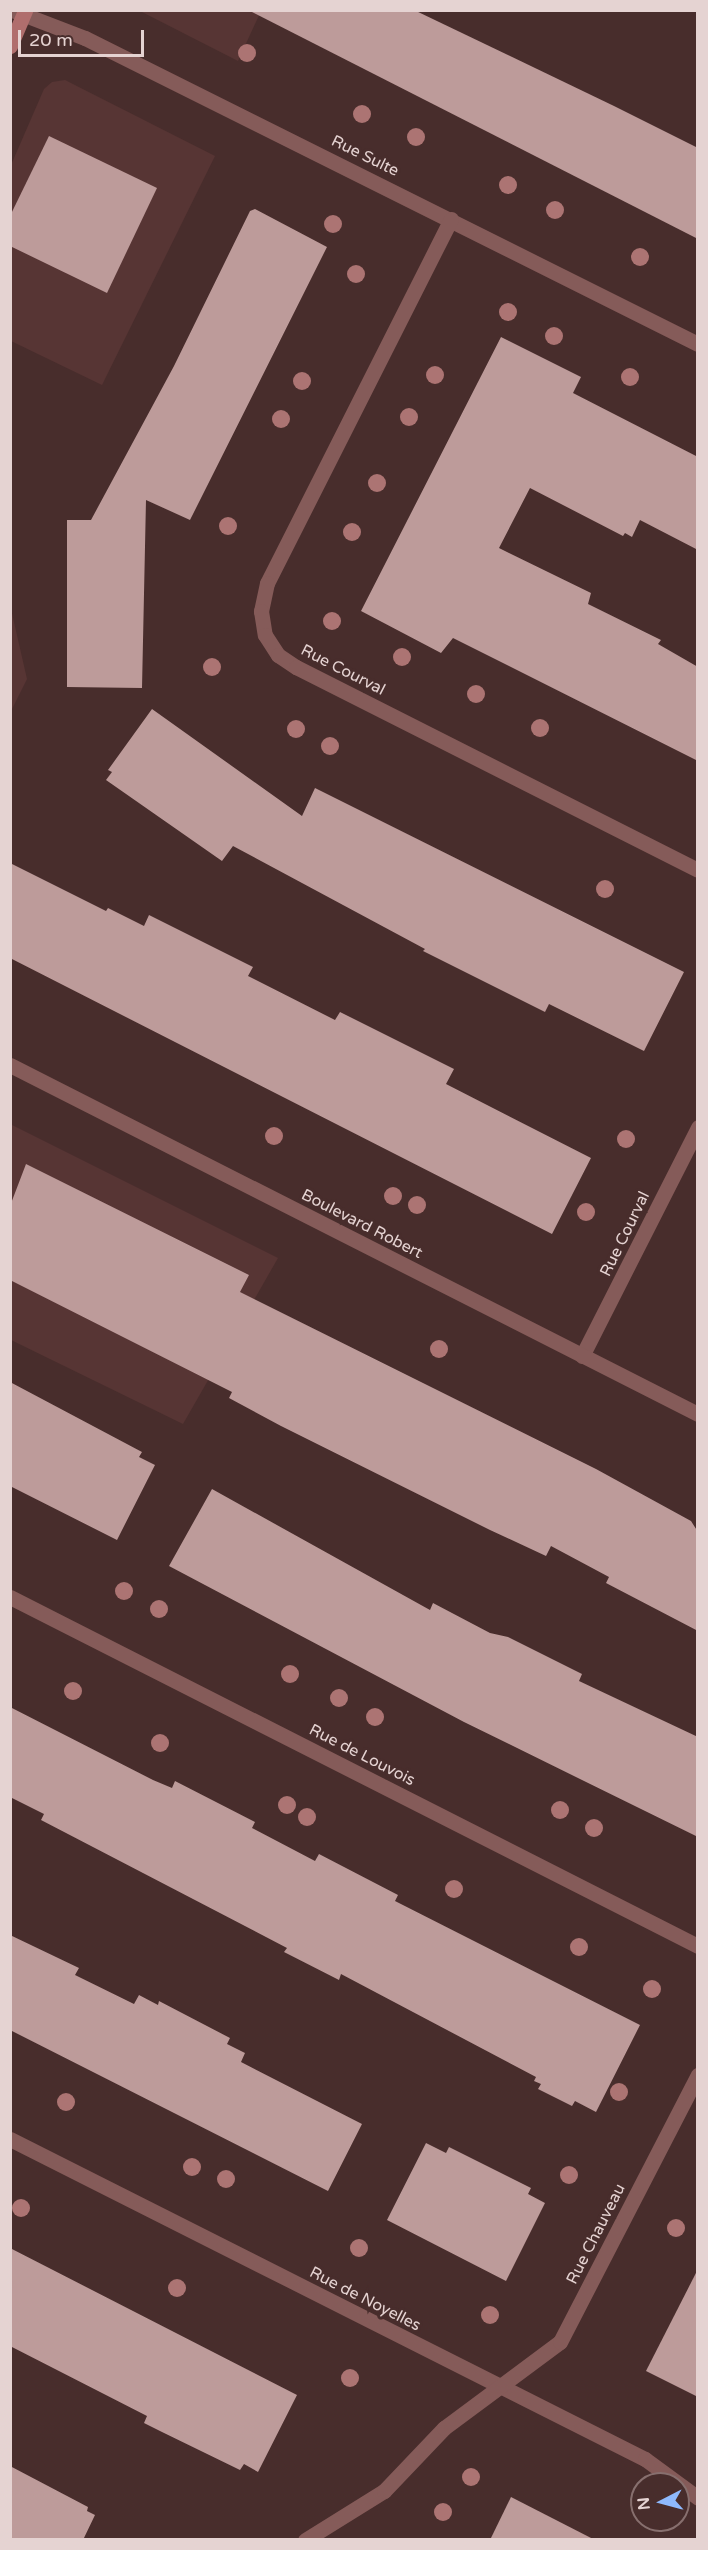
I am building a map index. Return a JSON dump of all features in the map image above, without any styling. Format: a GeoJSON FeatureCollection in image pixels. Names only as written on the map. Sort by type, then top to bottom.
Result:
{"type":"FeatureCollection","features":[{"type":"Feature","properties":{"kind":"main road"},"geometry":{"type":"LineString","coordinates":[[10,46],[20,12]]}},
{"type":"Feature","properties":{"kind":"street","name":"Rue Sulte"},"geometry":{"type":"LineString","coordinates":[[20,12],[85,38],[698,344]]}},
{"type":"Feature","properties":{"kind":"street","name":"Rue Courval"},"geometry":{"type":"LineString","coordinates":[[451,219],[267,583],[261,610],[265,635],[278,655],[296,667],[698,870]]}},
{"type":"Feature","properties":{"kind":"street","name":"Boulevard Robert"},"geometry":{"type":"LineString","coordinates":[[10,1065],[698,1414]]}},
{"type":"Feature","properties":{"kind":"street","name":"Rue Courval"},"geometry":{"type":"LineString","coordinates":[[582,1356],[698,1127]]}},
{"type":"Feature","properties":{"kind":"street","name":"Rue de Louvois"},"geometry":{"type":"LineString","coordinates":[[10,1597],[698,1946]]}},
{"type":"Feature","properties":{"kind":"street","name":"Rue Chauveau"},"geometry":{"type":"LineString","coordinates":[[305,2540],[384,2491],[444,2428],[560,2342],[698,2075]]}},
{"type":"Feature","properties":{"kind":"street","name":"Rue de Noyelles"},"geometry":{"type":"LineString","coordinates":[[10,2139],[500,2388],[645,2459],[698,2498]]}},
{"type":"Feature","properties":{"kind":"shaded area"},"geometry":{"type":"Polygon","coordinates":[[[140,11],[261,11],[238,61],[140,11]]]}},
{"type":"Feature","properties":{"kind":"shaded area"},"geometry":{"type":"Polygon","coordinates":[[[65,80],[215,156],[102,385],[11,341],[11,165],[44,89],[52,82],[65,80]]]}},
{"type":"Feature","properties":{"kind":"shaded area"},"geometry":{"type":"Polygon","coordinates":[[[11,609],[27,679],[10,711],[11,609]]]}},
{"type":"Feature","properties":{"kind":"shaded area"},"geometry":{"type":"Polygon","coordinates":[[[10,1124],[278,1258],[183,1424],[11,1340],[10,1124]]]}},
{"type":"Feature","properties":{"kind":"building"},"geometry":{"type":"Polygon","coordinates":[[[248,10],[414,10],[698,148],[698,239],[248,10]]]}},
{"type":"Feature","properties":{"kind":"building"},"geometry":{"type":"Polygon","coordinates":[[[49,136],[157,188],[107,293],[10,246],[10,216],[49,136]]]}},
{"type":"Feature","properties":{"kind":"building"},"geometry":{"type":"Polygon","coordinates":[[[255,209],[327,247],[190,520],[146,500],[142,688],[67,687],[67,520],[91,520],[174,366],[250,211],[255,209]]]}},
{"type":"Feature","properties":{"kind":"building"},"geometry":{"type":"Polygon","coordinates":[[[501,337],[581,377],[573,393],[698,457],[698,550],[640,520],[632,537],[625,533],[623,536],[530,488],[499,548],[591,593],[588,604],[661,640],[658,644],[698,667],[698,761],[453,638],[441,653],[361,611],[501,337]]]}},
{"type":"Feature","properties":{"kind":"building"},"geometry":{"type":"Polygon","coordinates":[[[152,709],[302,816],[315,788],[684,972],[644,1051],[549,1004],[545,1012],[423,951],[425,949],[233,846],[222,861],[106,780],[112,772],[108,770],[152,709]]]}},
{"type":"Feature","properties":{"kind":"building"},"geometry":{"type":"Polygon","coordinates":[[[10,863],[106,911],[108,908],[144,926],[149,915],[253,967],[248,976],[335,1020],[340,1012],[454,1069],[446,1084],[591,1158],[552,1234],[10,958],[10,863]]]}},
{"type":"Feature","properties":{"kind":"building"},"geometry":{"type":"Polygon","coordinates":[[[26,1164],[249,1275],[240,1292],[596,1469],[691,1521],[698,1532],[698,1631],[606,1583],[609,1577],[551,1546],[546,1556],[490,1530],[281,1426],[229,1398],[232,1392],[10,1280],[10,1206],[26,1164]]]}},
{"type":"Feature","properties":{"kind":"building"},"geometry":{"type":"Polygon","coordinates":[[[10,1382],[142,1452],[139,1457],[155,1465],[117,1540],[10,1486],[10,1382]]]}},
{"type":"Feature","properties":{"kind":"building"},"geometry":{"type":"Polygon","coordinates":[[[212,1489],[430,1610],[433,1603],[490,1633],[508,1637],[582,1674],[579,1681],[698,1737],[698,1837],[464,1722],[169,1566],[212,1489]]]}},
{"type":"Feature","properties":{"kind":"building"},"geometry":{"type":"Polygon","coordinates":[[[10,1707],[153,1780],[172,1788],[175,1781],[255,1822],[252,1828],[315,1861],[319,1854],[398,1895],[395,1901],[640,2025],[596,2112],[575,2101],[572,2106],[538,2089],[541,2084],[534,2081],[536,2077],[341,1974],[339,1980],[284,1952],[287,1948],[41,1820],[44,1814],[10,1797],[10,1707]]]}},
{"type":"Feature","properties":{"kind":"building"},"geometry":{"type":"Polygon","coordinates":[[[10,1935],[79,1968],[75,1975],[134,2004],[139,1995],[158,2005],[159,2001],[230,2038],[227,2044],[245,2053],[241,2062],[362,2124],[328,2191],[10,2030],[10,1935]]]}},
{"type":"Feature","properties":{"kind":"building"},"geometry":{"type":"Polygon","coordinates":[[[426,2143],[446,2153],[449,2147],[531,2188],[528,2194],[545,2203],[506,2281],[387,2220],[426,2143]]]}},
{"type":"Feature","properties":{"kind":"building"},"geometry":{"type":"Polygon","coordinates":[[[10,2248],[297,2395],[258,2472],[244,2464],[240,2470],[144,2423],[147,2416],[10,2346],[10,2248]]]}},
{"type":"Feature","properties":{"kind":"building"},"geometry":{"type":"Polygon","coordinates":[[[698,2269],[698,2397],[646,2371],[698,2269]]]}},
{"type":"Feature","properties":{"kind":"building"},"geometry":{"type":"Polygon","coordinates":[[[10,2466],[88,2507],[87,2511],[95,2515],[83,2540],[10,2540],[10,2466]]]}},
{"type":"Feature","properties":{"kind":"building"},"geometry":{"type":"Polygon","coordinates":[[[511,2497],[595,2540],[490,2540],[511,2497]]]}}]}
